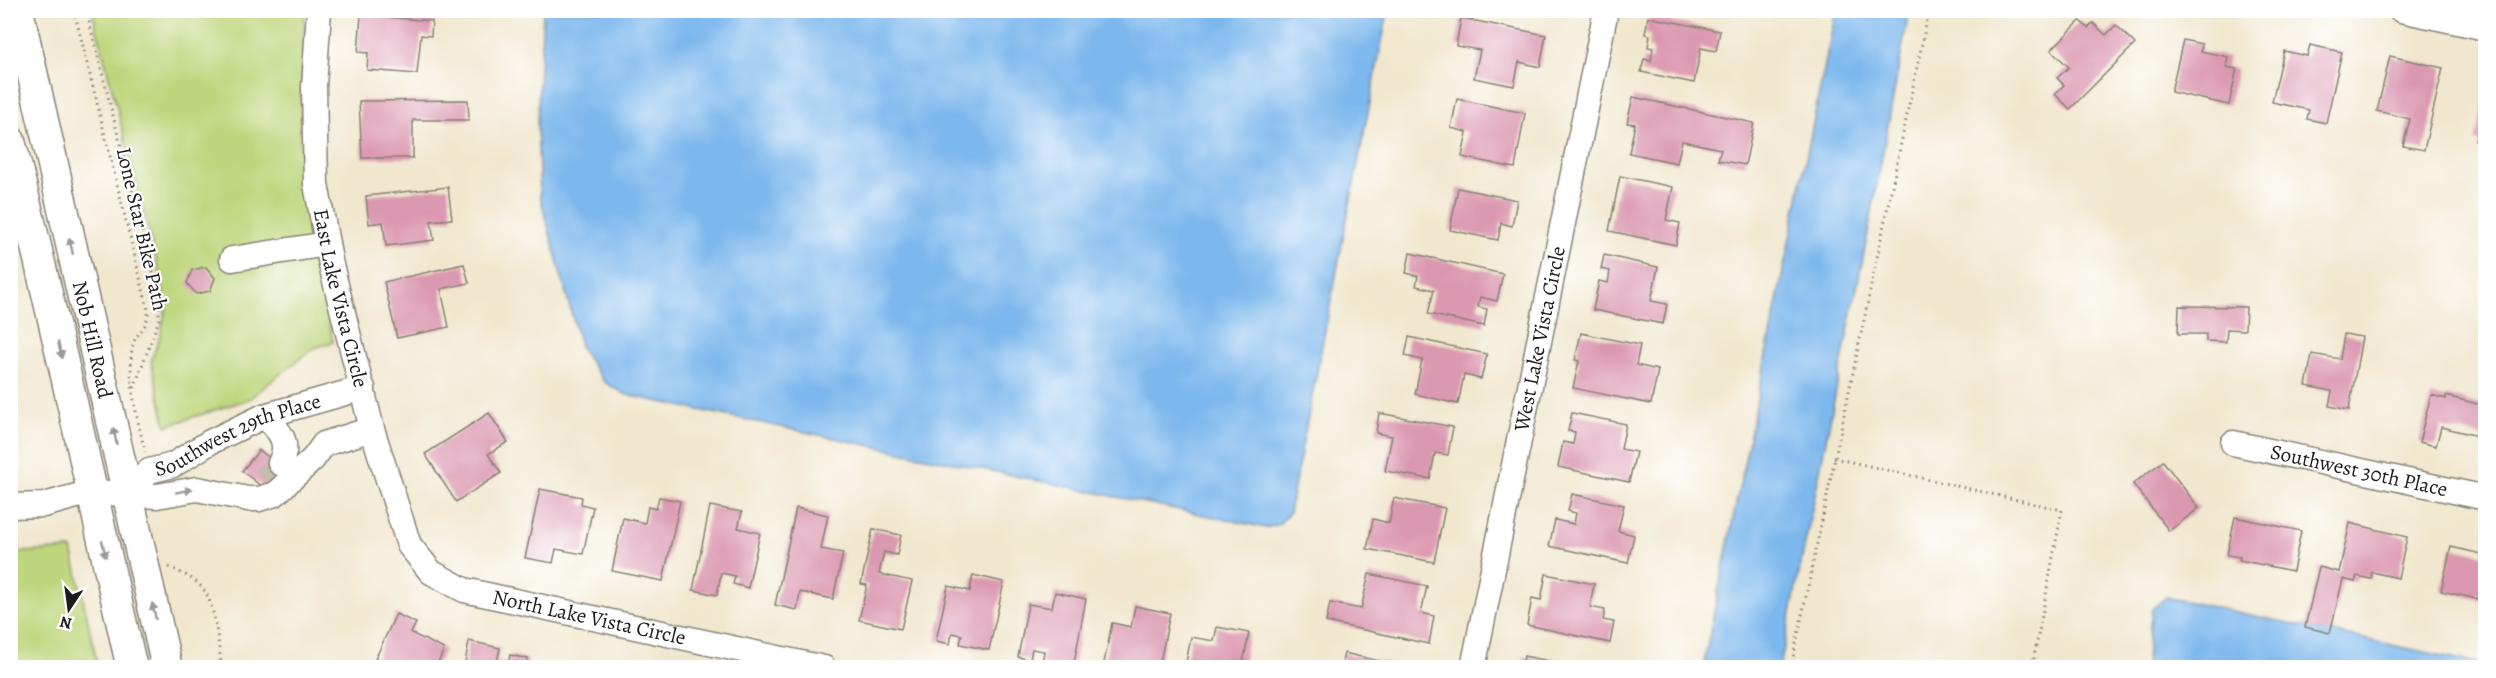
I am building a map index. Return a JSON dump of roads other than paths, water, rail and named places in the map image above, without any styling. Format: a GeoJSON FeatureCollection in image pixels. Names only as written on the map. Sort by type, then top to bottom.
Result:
{"type":"FeatureCollection","features":[{"type":"Feature","properties":{"kind":"main road","name":"Nob Hill Road"},"geometry":{"type":"LineString","coordinates":[[18,10],[167,668]]}},
{"type":"Feature","properties":{"kind":"main road","name":"Nob Hill Road"},"geometry":{"type":"LineString","coordinates":[[10,141],[70,391],[132,668]]}},
{"type":"Feature","properties":{"kind":"street","name":"East Lake Vista Circle"},"geometry":{"type":"LineString","coordinates":[[319,10],[314,87],[316,184],[327,244],[372,429],[409,545],[430,572]]}},
{"type":"Feature","properties":{"kind":"street","name":"West Lake Vista Circle"},"geometry":{"type":"LineString","coordinates":[[1473,668],[1606,10]]}},
{"type":"Feature","properties":{"kind":"street"},"geometry":{"type":"LineString","coordinates":[[2401,10],[2486,28]]}},
{"type":"Feature","properties":{"kind":"street"},"geometry":{"type":"LineString","coordinates":[[232,259],[327,244]]}},
{"type":"Feature","properties":{"kind":"street","name":"Southwest 29th Place"},"geometry":{"type":"LineString","coordinates":[[126,494],[149,471],[173,465],[210,442],[264,416],[363,388]]}},
{"type":"Feature","properties":{"kind":"street"},"geometry":{"type":"LineString","coordinates":[[248,499],[255,487],[276,464],[283,436],[264,416]]}},
{"type":"Feature","properties":{"kind":"street","name":"Southwest 29th Place"},"geometry":{"type":"LineString","coordinates":[[276,464],[316,442],[324,444],[372,429]]}},
{"type":"Feature","properties":{"kind":"street","name":"Southwest 30th Place"},"geometry":{"type":"LineString","coordinates":[[2233,443],[2486,498]]}},
{"type":"Feature","properties":{"kind":"street","name":"Southwest 29th Place"},"geometry":{"type":"LineString","coordinates":[[126,494],[157,496],[197,489],[248,499],[275,494],[313,459],[324,444]]}},
{"type":"Feature","properties":{"kind":"street"},"geometry":{"type":"LineString","coordinates":[[10,506],[44,505],[91,492],[126,494]]}},
{"type":"Feature","properties":{"kind":"street","name":"North Lake Vista Circle"},"geometry":{"type":"LineString","coordinates":[[430,572],[464,590],[824,668]]}},
{"type":"Feature","properties":{"kind":"water"},"geometry":{"type":"Polygon","coordinates":[[[953,10],[963,13],[1013,10],[1388,11],[1289,513],[1279,524],[1266,528],[627,395],[604,382],[581,349],[540,196],[537,124],[543,11],[953,10]]]}},
{"type":"Feature","properties":{"kind":"water"},"geometry":{"type":"Polygon","coordinates":[[[1836,10],[1909,11],[1868,233],[1780,667],[1703,667],[1836,10]]]}},
{"type":"Feature","properties":{"kind":"water"},"geometry":{"type":"Polygon","coordinates":[[[2166,597],[2486,665],[2485,668],[2145,668],[2152,609],[2166,597]]]}},
{"type":"Feature","properties":{"kind":"tunnel"},"geometry":{"type":"LineString","coordinates":[[264,479],[280,463]]}}]}
